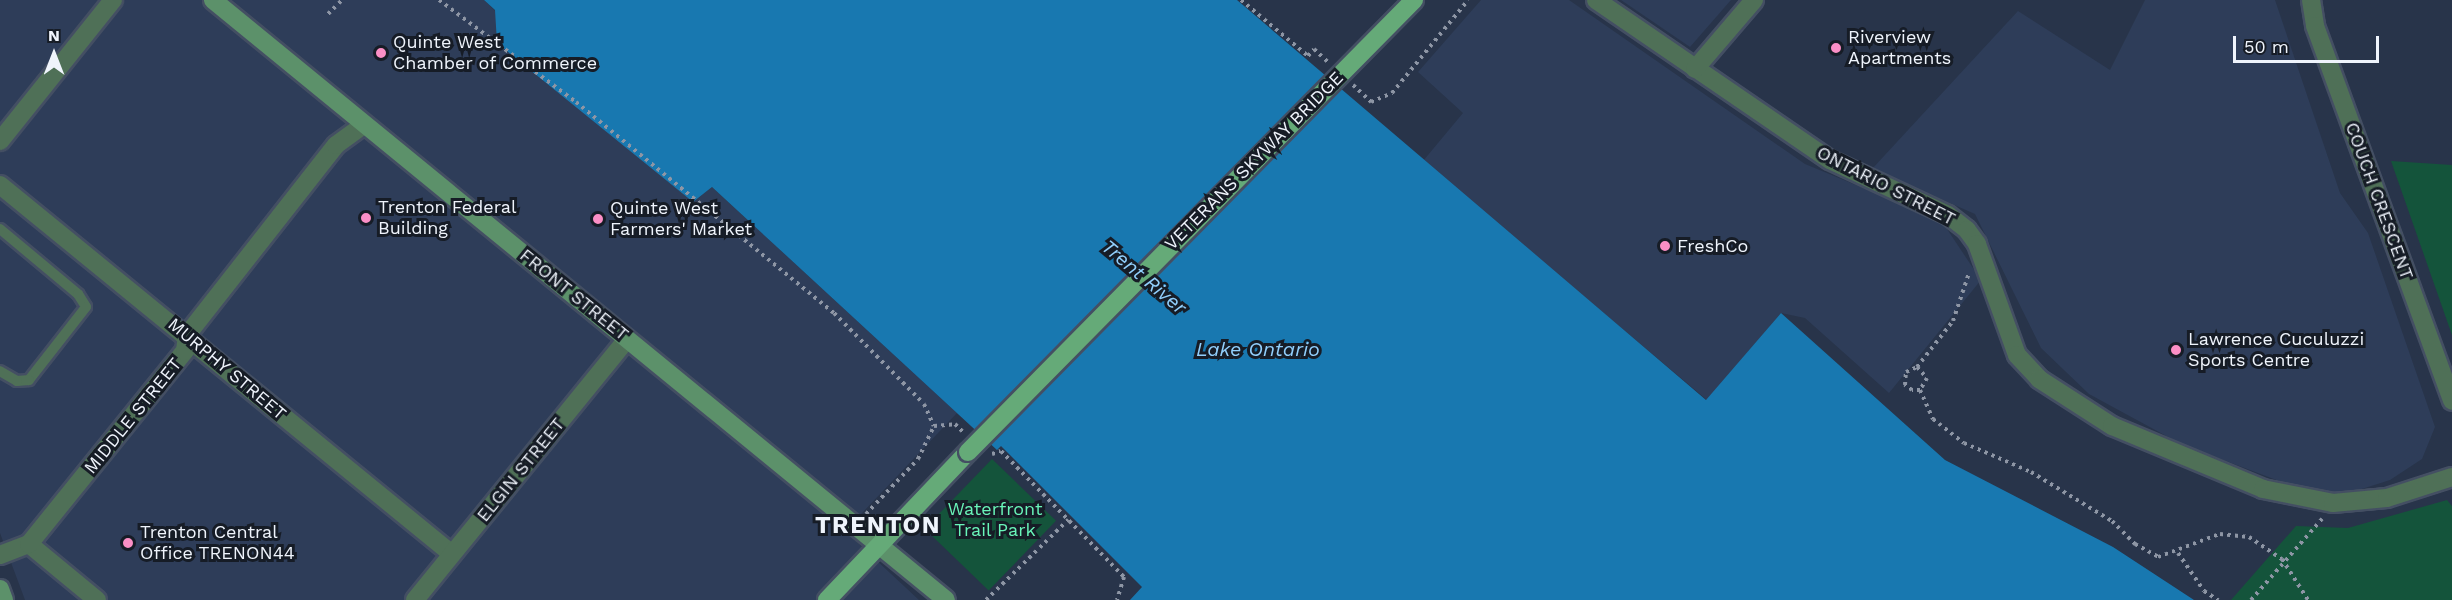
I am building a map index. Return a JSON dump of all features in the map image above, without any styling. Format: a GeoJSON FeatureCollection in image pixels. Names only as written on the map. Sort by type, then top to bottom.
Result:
{"type":"FeatureCollection","features":[{"type":"Feature","properties":{"kind":"main road","name":"VETERANS SKYWAY BRIDGE"},"geometry":{"type":"LineString","coordinates":[[827,600],[973,446],[1414,0]]}},
{"type":"Feature","properties":{"kind":"street"},"geometry":{"type":"LineString","coordinates":[[0,141],[113,0]]}},
{"type":"Feature","properties":{"kind":"street","name":"FRONT STREET"},"geometry":{"type":"LineString","coordinates":[[213,0],[946,600]]}},
{"type":"Feature","properties":{"kind":"street","name":"ONTARIO STREET"},"geometry":{"type":"LineString","coordinates":[[1596,0],[1830,160],[1948,215],[1977,243],[2017,355],[2039,379],[2112,426],[2203,467],[2263,489],[2333,503],[2386,498],[2452,477]]}},
{"type":"Feature","properties":{"kind":"street"},"geometry":{"type":"LineString","coordinates":[[1695,69],[1754,0]]}},
{"type":"Feature","properties":{"kind":"street","name":"COUCH CRESCENT"},"geometry":{"type":"LineString","coordinates":[[2311,0],[2315,26],[2452,401]]}},
{"type":"Feature","properties":{"kind":"street","name":"MIDDLE STREET"},"geometry":{"type":"LineString","coordinates":[[29,544],[185,351],[187,334],[336,145],[364,125]]}},
{"type":"Feature","properties":{"kind":"street","name":"MURPHY STREET"},"geometry":{"type":"LineString","coordinates":[[0,185],[187,334],[453,554]]}},
{"type":"Feature","properties":{"kind":"street","name":"ELGIN STREET"},"geometry":{"type":"LineString","coordinates":[[415,600],[627,339]]}},
{"type":"Feature","properties":{"kind":"street"},"geometry":{"type":"LineString","coordinates":[[0,555],[29,544],[97,600]]}},
{"type":"Feature","properties":{"kind":"street"},"geometry":{"type":"LineString","coordinates":[[0,589],[4,600]]}},
{"type":"Feature","properties":{"kind":"lane"},"geometry":{"type":"LineString","coordinates":[[0,229],[78,294],[86,307],[29,380],[17,381],[0,371]]}},
{"type":"Feature","properties":{"kind":"path"},"geometry":{"type":"LineString","coordinates":[[328,14],[342,0]]}},
{"type":"Feature","properties":{"kind":"path"},"geometry":{"type":"LineString","coordinates":[[439,0],[576,102],[834,312],[924,404],[934,426]]}},
{"type":"Feature","properties":{"kind":"path"},"geometry":{"type":"LineString","coordinates":[[1241,0],[1308,56],[1314,49],[1331,64]]}},
{"type":"Feature","properties":{"kind":"path"},"geometry":{"type":"LineString","coordinates":[[1347,79],[1371,102],[1392,93],[1468,0]]}},
{"type":"Feature","properties":{"kind":"path"},"geometry":{"type":"LineString","coordinates":[[1920,390],[1912,390],[1904,378],[1917,367],[1953,321],[1977,243]]}},
{"type":"Feature","properties":{"kind":"path"},"geometry":{"type":"LineString","coordinates":[[1917,367],[1927,378],[1920,390]]}},
{"type":"Feature","properties":{"kind":"path"},"geometry":{"type":"LineString","coordinates":[[1920,390],[1933,419],[1964,443],[2031,472],[2112,520],[2135,544],[2158,557],[2178,553],[2220,534],[2249,537],[2282,559],[2308,600]]}},
{"type":"Feature","properties":{"kind":"path"},"geometry":{"type":"LineString","coordinates":[[934,426],[955,424],[973,446],[988,455],[1001,451],[1124,577],[1117,600]]}},
{"type":"Feature","properties":{"kind":"path"},"geometry":{"type":"LineString","coordinates":[[855,525],[918,459],[934,426]]}},
{"type":"Feature","properties":{"kind":"path"},"geometry":{"type":"LineString","coordinates":[[2251,600],[2282,559],[2333,503]]}},
{"type":"Feature","properties":{"kind":"path"},"geometry":{"type":"LineString","coordinates":[[986,600],[1068,520]]}},
{"type":"Feature","properties":{"kind":"path"},"geometry":{"type":"LineString","coordinates":[[2178,553],[2204,591],[2218,600]]}},
{"type":"Feature","properties":{"kind":"shaded area"},"geometry":{"type":"Polygon","coordinates":[[[0,0],[484,0],[693,202],[712,187],[957,413],[845,531],[919,600],[25,600],[0,533],[0,0]]]}},
{"type":"Feature","properties":{"kind":"shaded area"},"geometry":{"type":"Polygon","coordinates":[[[1481,0],[1569,0],[1805,164],[1941,220],[1981,280],[1889,393],[1805,318],[1781,313],[1707,400],[1423,161],[1463,113],[1418,72],[1481,0]]]}},
{"type":"Feature","properties":{"kind":"shaded area"},"geometry":{"type":"Polygon","coordinates":[[[1621,0],[1731,0],[1690,47],[1621,0]]]}},
{"type":"Feature","properties":{"kind":"shaded area"},"geometry":{"type":"Polygon","coordinates":[[[2145,0],[2275,0],[2340,193],[2368,233],[2435,427],[2422,459],[2390,480],[2343,495],[2287,484],[2181,444],[2089,394],[2041,348],[1975,214],[1872,169],[2018,11],[2110,70],[2145,0]]]}},
{"type":"Feature","properties":{"kind":"green space"},"geometry":{"type":"Polygon","coordinates":[[[2391,161],[2452,165],[2452,335],[2391,161]]]}},
{"type":"Feature","properties":{"kind":"green space","name":"Waterfront Trail Park"},"geometry":{"type":"Polygon","coordinates":[[[992,459],[1056,521],[989,591],[925,529],[992,459]]]}},
{"type":"Feature","properties":{"kind":"green space"},"geometry":{"type":"Polygon","coordinates":[[[2447,500],[2452,506],[2452,600],[2231,600],[2296,526],[2348,528],[2447,500]]]}},
{"type":"Feature","properties":{"kind":"water","name":"Lake Ontario"},"geometry":{"type":"Polygon","coordinates":[[[484,0],[1237,0],[1706,400],[1781,313],[1945,460],[2113,547],[2194,600],[1130,600],[1142,587],[1001,446],[997,450],[712,187],[693,202],[497,43],[495,10],[484,0]]]}},
{"type":"Feature","properties":{"kind":"place","name":"Riverview Apartments"},"geometry":{"type":"Point","coordinates":[1836,48]}},
{"type":"Feature","properties":{"kind":"place","name":"Quinte West Chamber of Commerce"},"geometry":{"type":"Point","coordinates":[381,53]}},
{"type":"Feature","properties":{"kind":"place","name":"Trenton Federal Building"},"geometry":{"type":"Point","coordinates":[366,218]}},
{"type":"Feature","properties":{"kind":"place","name":"Quinte West Farmers' Market"},"geometry":{"type":"Point","coordinates":[598,219]}},
{"type":"Feature","properties":{"kind":"place","name":"FreshCo"},"geometry":{"type":"Point","coordinates":[1665,246]}},
{"type":"Feature","properties":{"kind":"place","name":"Lawrence Cuculuzzi Sports Centre"},"geometry":{"type":"Point","coordinates":[2176,350]}},
{"type":"Feature","properties":{"kind":"place","name":"Trenton Central Office TRENON44"},"geometry":{"type":"Point","coordinates":[128,543]}},
{"type":"Feature","properties":{"kind":"district","name":"TRENTON"},"geometry":{"type":"Point","coordinates":[878,526]}},
{"type":"Feature","properties":{"kind":"water label","name":"Trent River"},"geometry":{"type":"Point","coordinates":[1144,277]}}]}
